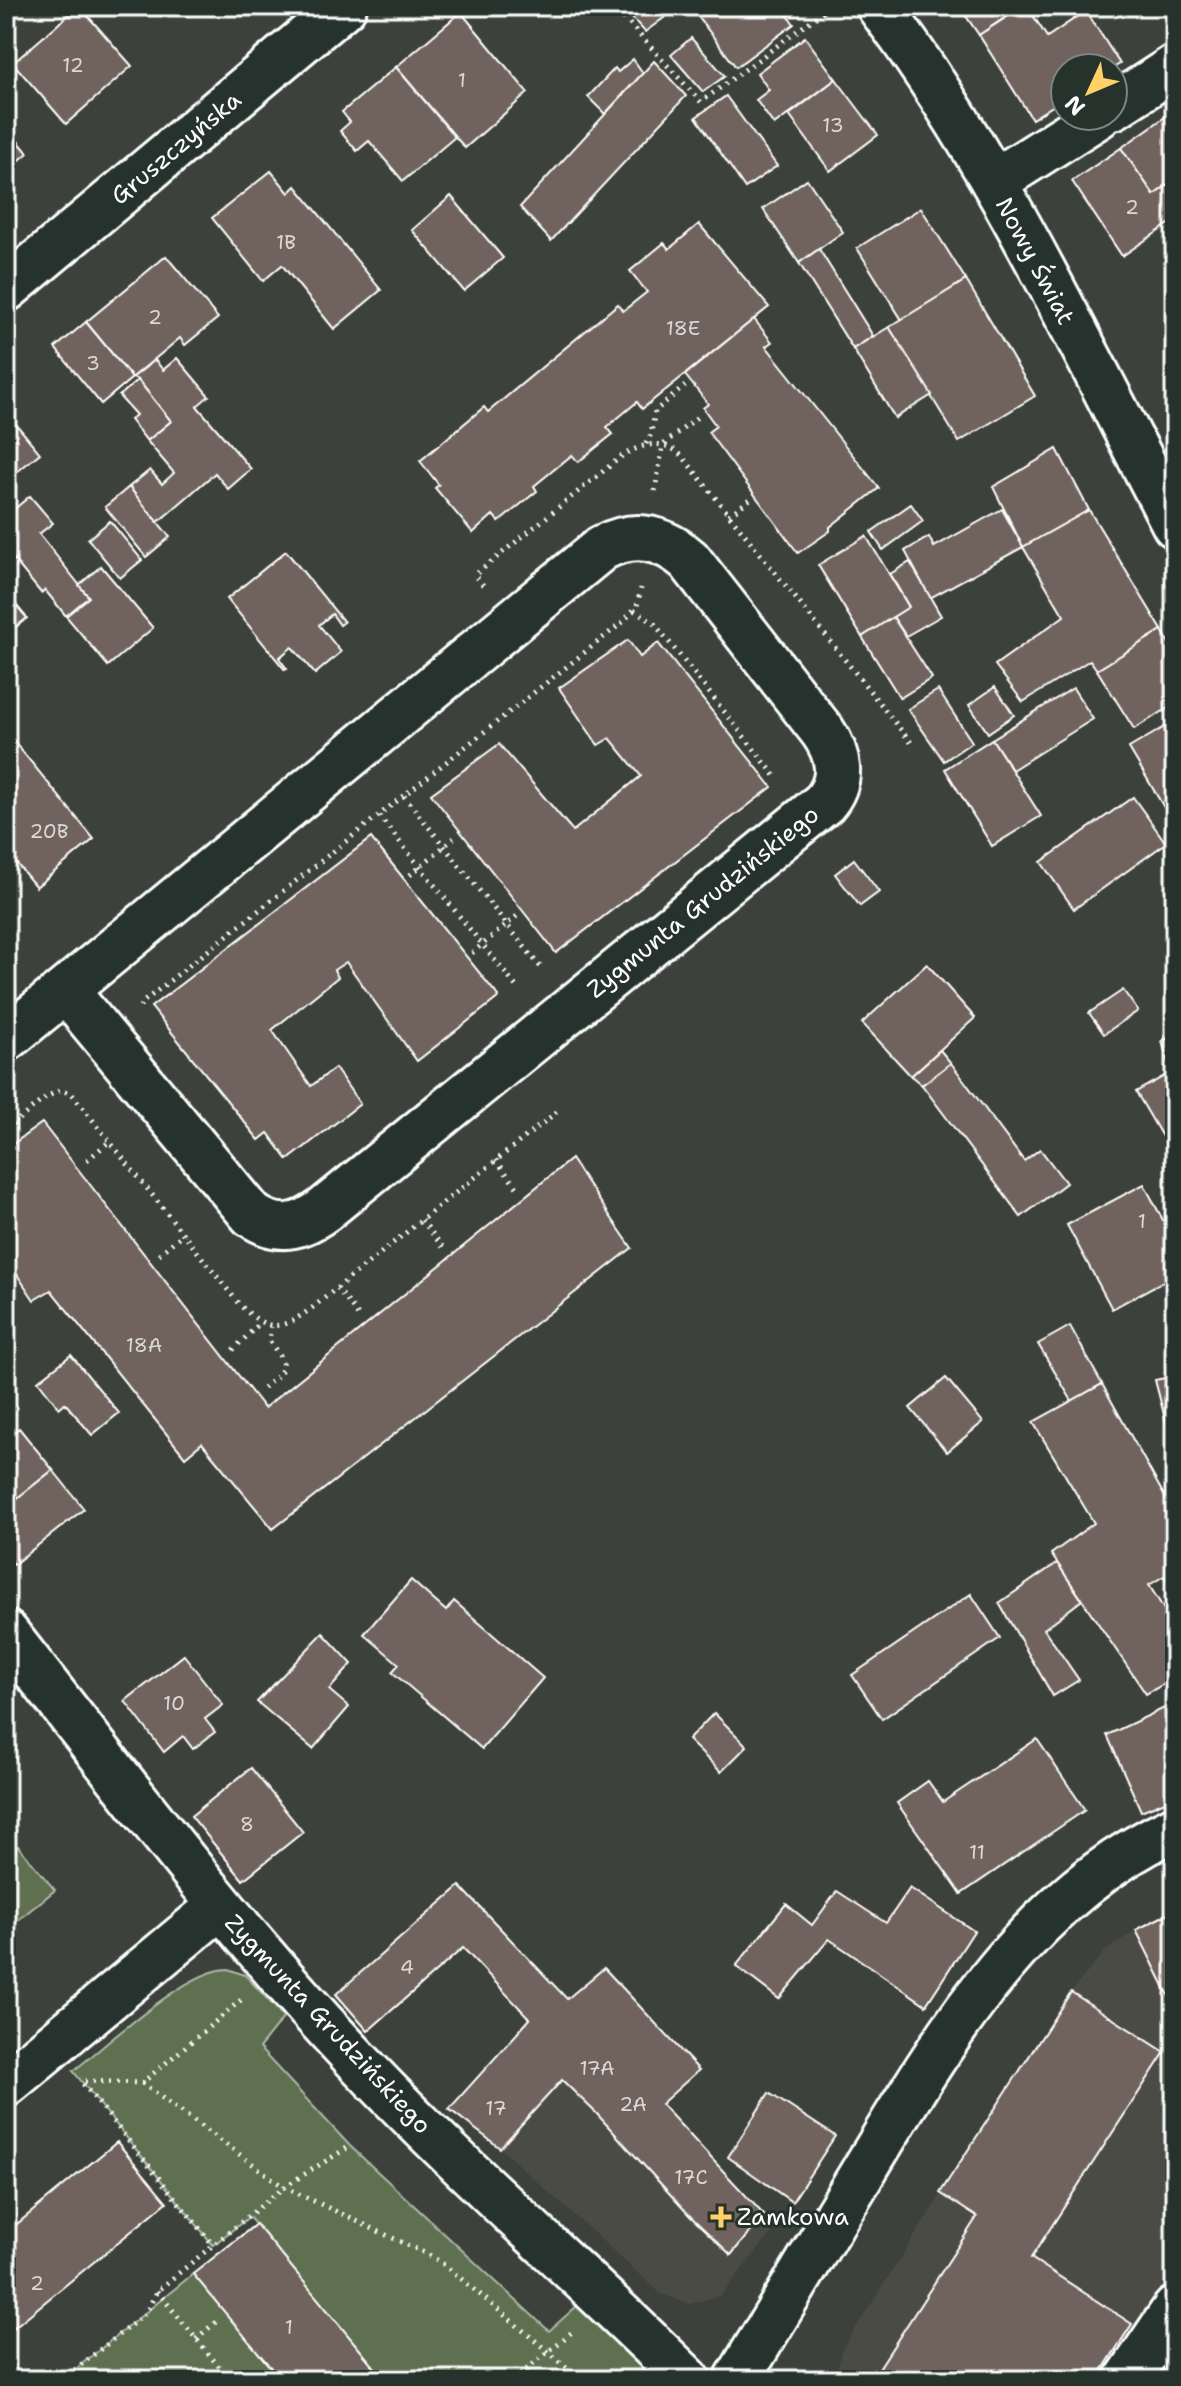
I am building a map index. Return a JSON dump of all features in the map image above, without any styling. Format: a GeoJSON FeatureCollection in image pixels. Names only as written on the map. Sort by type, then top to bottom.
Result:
{"type":"FeatureCollection","features":[{"type":"Feature","properties":{"kind":"street","name":"Gruszczyńska"},"geometry":{"type":"LineString","coordinates":[[6,289],[344,6]]}},
{"type":"Feature","properties":{"kind":"street","name":"Nowy Świat"},"geometry":{"type":"LineString","coordinates":[[879,6],[909,47],[994,182],[1175,525]]}},
{"type":"Feature","properties":{"kind":"street"},"geometry":{"type":"LineString","coordinates":[[1129,97],[1175,67]]}},
{"type":"Feature","properties":{"kind":"street"},"geometry":{"type":"LineString","coordinates":[[994,182],[1073,132]]}},
{"type":"Feature","properties":{"kind":"street","name":"Zygmunta Grudzińskiego"},"geometry":{"type":"LineString","coordinates":[[6,1039],[602,548],[619,539],[636,537],[657,541],[676,549],[689,560],[823,732],[835,755],[837,779],[824,803],[303,1224],[271,1226],[252,1215],[66,991]]}},
{"type":"Feature","properties":{"kind":"street","name":"Zygmunta Grudzińskiego"},"geometry":{"type":"LineString","coordinates":[[6,1633],[220,1906],[275,1971],[417,2122],[688,2380]]}},
{"type":"Feature","properties":{"kind":"street"},"geometry":{"type":"LineString","coordinates":[[737,2380],[925,2070],[981,1989],[1021,1942],[1066,1900],[1137,1848],[1175,1828]]}},
{"type":"Feature","properties":{"kind":"street"},"geometry":{"type":"LineString","coordinates":[[6,2084],[220,1906]]}},
{"type":"Feature","properties":{"kind":"street"},"geometry":{"type":"LineString","coordinates":[[1127,2380],[1175,2309]]}},
{"type":"Feature","properties":{"kind":"path"},"geometry":{"type":"LineString","coordinates":[[613,6],[701,102],[831,6]]}},
{"type":"Feature","properties":{"kind":"path"},"geometry":{"type":"LineString","coordinates":[[645,445],[651,434],[655,411],[685,386]]}},
{"type":"Feature","properties":{"kind":"path"},"geometry":{"type":"LineString","coordinates":[[729,515],[753,497]]}},
{"type":"Feature","properties":{"kind":"path"},"geometry":{"type":"LineString","coordinates":[[634,610],[654,623],[785,789]]}},
{"type":"Feature","properties":{"kind":"path"},"geometry":{"type":"LineString","coordinates":[[404,796],[546,974]]}},
{"type":"Feature","properties":{"kind":"path"},"geometry":{"type":"LineString","coordinates":[[379,815],[521,993]]}},
{"type":"Feature","properties":{"kind":"path"},"geometry":{"type":"LineString","coordinates":[[410,875],[454,838]]}},
{"type":"Feature","properties":{"kind":"path"},"geometry":{"type":"LineString","coordinates":[[472,953],[517,916]]}},
{"type":"Feature","properties":{"kind":"path"},"geometry":{"type":"LineString","coordinates":[[87,1160],[110,1141]]}},
{"type":"Feature","properties":{"kind":"path"},"geometry":{"type":"LineString","coordinates":[[496,1160],[519,1190]]}},
{"type":"Feature","properties":{"kind":"path"},"geometry":{"type":"LineString","coordinates":[[422,1220],[445,1250]]}},
{"type":"Feature","properties":{"kind":"path"},"geometry":{"type":"LineString","coordinates":[[159,1254],[184,1233]]}},
{"type":"Feature","properties":{"kind":"path"},"geometry":{"type":"LineString","coordinates":[[337,1288],[360,1318]]}},
{"type":"Feature","properties":{"kind":"path"},"geometry":{"type":"LineString","coordinates":[[233,1350],[260,1323]]}},
{"type":"Feature","properties":{"kind":"path"},"geometry":{"type":"LineString","coordinates":[[263,1388],[284,1367],[282,1358],[269,1340],[271,1327]]}},
{"type":"Feature","properties":{"kind":"path"},"geometry":{"type":"LineString","coordinates":[[142,2083],[275,1971]]}},
{"type":"Feature","properties":{"kind":"path"},"geometry":{"type":"LineString","coordinates":[[213,2245],[81,2081],[142,2083],[284,2187],[431,2256],[446,2266],[582,2380]]}},
{"type":"Feature","properties":{"kind":"path"},"geometry":{"type":"LineString","coordinates":[[62,2380],[146,2313],[157,2291],[284,2187],[350,2146]]}},
{"type":"Feature","properties":{"kind":"path"},"geometry":{"type":"LineString","coordinates":[[157,2291],[230,2380]]}},
{"type":"Feature","properties":{"kind":"path"},"geometry":{"type":"LineString","coordinates":[[196,2339],[218,2320]]}},
{"type":"Feature","properties":{"kind":"path"},"geometry":{"type":"LineString","coordinates":[[514,2380],[578,2327]]}},
{"type":"Feature","properties":{"kind":"shaded area"},"geometry":{"type":"Polygon","coordinates":[[[1175,1910],[1175,2356],[1157,2380],[836,2380],[841,2351],[1071,1992],[1105,1951],[1136,1930],[1175,1910]]]}},
{"type":"Feature","properties":{"kind":"shaded area"},"geometry":{"type":"Polygon","coordinates":[[[567,1999],[776,2228],[721,2295],[690,2304],[661,2294],[500,2148],[449,2109],[530,2019],[567,1999]]]}},
{"type":"Feature","properties":{"kind":"green space"},"geometry":{"type":"Polygon","coordinates":[[[18,1846],[55,1890],[6,1930],[6,1856],[18,1846]]]}},
{"type":"Feature","properties":{"kind":"green space"},"geometry":{"type":"Polygon","coordinates":[[[228,1969],[245,1975],[284,2017],[259,2048],[350,2146],[549,2331],[579,2304],[661,2380],[385,2380],[249,2217],[213,2245],[73,2071],[170,1994],[211,1972],[228,1969]]]}},
{"type":"Feature","properties":{"kind":"green space"},"geometry":{"type":"Polygon","coordinates":[[[193,2274],[281,2380],[62,2380],[193,2274]]]}},
{"type":"Feature","properties":{"kind":"building"},"geometry":{"type":"Polygon","coordinates":[[[79,6],[132,66],[66,124],[13,63],[79,6]]]}},
{"type":"Feature","properties":{"kind":"building"},"geometry":{"type":"Polygon","coordinates":[[[621,6],[680,6],[645,32],[621,6]]]}},
{"type":"Feature","properties":{"kind":"building"},"geometry":{"type":"Polygon","coordinates":[[[690,6],[781,6],[794,24],[736,67],[690,6]]]}},
{"type":"Feature","properties":{"kind":"building"},"geometry":{"type":"Polygon","coordinates":[[[959,6],[1022,6],[979,35],[959,6]]]}},
{"type":"Feature","properties":{"kind":"building"},"geometry":{"type":"Polygon","coordinates":[[[1024,6],[1027,6],[1047,37],[1086,11],[1112,52],[1049,52],[1049,108],[1032,119],[979,35],[1024,6]]]}},
{"type":"Feature","properties":{"kind":"building"},"geometry":{"type":"Polygon","coordinates":[[[461,12],[528,93],[465,148],[396,67],[461,12]]]}},
{"type":"Feature","properties":{"kind":"building"},"geometry":{"type":"Polygon","coordinates":[[[805,37],[836,79],[774,125],[756,100],[769,90],[757,73],[805,37]]]}},
{"type":"Feature","properties":{"kind":"building"},"geometry":{"type":"Polygon","coordinates":[[[691,38],[725,76],[703,92],[671,55],[691,38]]]}},
{"type":"Feature","properties":{"kind":"building"},"geometry":{"type":"Polygon","coordinates":[[[633,59],[643,73],[605,114],[588,97],[615,68],[618,72],[633,59]]]}},
{"type":"Feature","properties":{"kind":"building"},"geometry":{"type":"Polygon","coordinates":[[[654,61],[686,96],[551,241],[520,207],[654,61]]]}},
{"type":"Feature","properties":{"kind":"building"},"geometry":{"type":"Polygon","coordinates":[[[396,67],[455,137],[403,181],[369,141],[357,151],[340,131],[350,122],[342,112],[396,67]]]}},
{"type":"Feature","properties":{"kind":"building"},"geometry":{"type":"Polygon","coordinates":[[[836,79],[878,135],[830,171],[789,115],[836,79]]]}},
{"type":"Feature","properties":{"kind":"building"},"geometry":{"type":"Polygon","coordinates":[[[726,96],[777,166],[745,188],[696,117],[726,96]]]}},
{"type":"Feature","properties":{"kind":"building"},"geometry":{"type":"Polygon","coordinates":[[[1175,110],[1175,180],[1154,195],[1121,148],[1175,110]]]}},
{"type":"Feature","properties":{"kind":"building"},"geometry":{"type":"Polygon","coordinates":[[[6,127],[28,153],[6,172],[6,127]]]}},
{"type":"Feature","properties":{"kind":"building"},"geometry":{"type":"Polygon","coordinates":[[[1121,148],[1154,195],[1169,184],[1175,193],[1175,220],[1122,256],[1072,181],[1121,148]]]}},
{"type":"Feature","properties":{"kind":"building"},"geometry":{"type":"Polygon","coordinates":[[[271,171],[289,193],[296,186],[381,290],[334,329],[282,265],[263,281],[212,218],[271,171]]]}},
{"type":"Feature","properties":{"kind":"building"},"geometry":{"type":"Polygon","coordinates":[[[807,179],[843,232],[799,263],[763,209],[807,179]]]}},
{"type":"Feature","properties":{"kind":"building"},"geometry":{"type":"Polygon","coordinates":[[[451,196],[503,258],[464,291],[412,230],[451,196]]]}},
{"type":"Feature","properties":{"kind":"building"},"geometry":{"type":"Polygon","coordinates":[[[921,208],[966,280],[902,320],[857,248],[921,208]]]}},
{"type":"Feature","properties":{"kind":"building"},"geometry":{"type":"Polygon","coordinates":[[[699,224],[769,307],[642,409],[637,402],[607,427],[613,434],[578,462],[572,455],[534,486],[537,491],[499,522],[493,515],[473,533],[435,488],[439,485],[420,461],[484,407],[488,412],[618,304],[623,311],[647,292],[630,271],[664,243],[669,249],[699,224]]]}},
{"type":"Feature","properties":{"kind":"building"},"geometry":{"type":"Polygon","coordinates":[[[819,249],[873,336],[853,349],[799,263],[819,249]]]}},
{"type":"Feature","properties":{"kind":"building"},"geometry":{"type":"Polygon","coordinates":[[[166,256],[218,318],[185,345],[180,338],[132,378],[86,322],[166,256]]]}},
{"type":"Feature","properties":{"kind":"building"},"geometry":{"type":"Polygon","coordinates":[[[966,280],[1035,396],[959,442],[889,327],[966,280]]]}},
{"type":"Feature","properties":{"kind":"building"},"geometry":{"type":"Polygon","coordinates":[[[754,319],[772,342],[766,346],[879,488],[830,527],[830,531],[798,553],[708,432],[716,426],[703,408],[708,404],[685,375],[754,319]]]}},
{"type":"Feature","properties":{"kind":"building"},"geometry":{"type":"Polygon","coordinates":[[[86,322],[132,378],[101,404],[55,348],[86,322]]]}},
{"type":"Feature","properties":{"kind":"building"},"geometry":{"type":"Polygon","coordinates":[[[889,327],[932,395],[895,418],[853,349],[889,327]]]}},
{"type":"Feature","properties":{"kind":"building"},"geometry":{"type":"Polygon","coordinates":[[[177,358],[209,396],[197,406],[251,469],[228,489],[215,473],[157,523],[129,487],[150,470],[162,484],[174,473],[147,441],[171,421],[138,380],[132,378],[155,360],[163,370],[177,358]]]}},
{"type":"Feature","properties":{"kind":"building"},"geometry":{"type":"Polygon","coordinates":[[[138,380],[171,421],[147,441],[130,420],[136,415],[119,396],[138,380]]]}},
{"type":"Feature","properties":{"kind":"building"},"geometry":{"type":"Polygon","coordinates":[[[6,412],[40,453],[6,481],[6,412]]]}},
{"type":"Feature","properties":{"kind":"building"},"geometry":{"type":"Polygon","coordinates":[[[1057,449],[1089,510],[1023,547],[993,487],[1057,449]]]}},
{"type":"Feature","properties":{"kind":"building"},"geometry":{"type":"Polygon","coordinates":[[[129,487],[170,537],[146,557],[105,507],[129,487]]]}},
{"type":"Feature","properties":{"kind":"building"},"geometry":{"type":"Polygon","coordinates":[[[30,496],[53,523],[39,534],[89,597],[66,616],[45,590],[41,593],[6,550],[6,516],[30,496]]]}},
{"type":"Feature","properties":{"kind":"building"},"geometry":{"type":"Polygon","coordinates":[[[911,504],[923,521],[883,550],[871,532],[911,504]]]}},
{"type":"Feature","properties":{"kind":"building"},"geometry":{"type":"Polygon","coordinates":[[[1002,509],[1023,547],[930,598],[905,551],[929,537],[934,547],[1002,509]]]}},
{"type":"Feature","properties":{"kind":"building"},"geometry":{"type":"Polygon","coordinates":[[[1089,510],[1162,630],[1097,670],[1090,660],[1023,702],[995,665],[1064,616],[1023,547],[1089,510]]]}},
{"type":"Feature","properties":{"kind":"building"},"geometry":{"type":"Polygon","coordinates":[[[110,521],[142,560],[120,578],[88,539],[110,521]]]}},
{"type":"Feature","properties":{"kind":"building"},"geometry":{"type":"Polygon","coordinates":[[[866,536],[909,607],[862,637],[818,565],[866,536]]]}},
{"type":"Feature","properties":{"kind":"building"},"geometry":{"type":"Polygon","coordinates":[[[286,551],[344,622],[340,625],[332,614],[319,625],[341,652],[315,674],[292,647],[279,658],[285,670],[227,599],[286,551]]]}},
{"type":"Feature","properties":{"kind":"building"},"geometry":{"type":"Polygon","coordinates":[[[910,562],[941,616],[906,636],[893,617],[909,607],[890,574],[910,562]]]}},
{"type":"Feature","properties":{"kind":"building"},"geometry":{"type":"Polygon","coordinates":[[[101,566],[153,628],[108,666],[66,616],[89,597],[79,585],[101,566]]]}},
{"type":"Feature","properties":{"kind":"building"},"geometry":{"type":"Polygon","coordinates":[[[6,593],[27,618],[6,635],[6,593]]]}},
{"type":"Feature","properties":{"kind":"building"},"geometry":{"type":"Polygon","coordinates":[[[893,617],[932,678],[900,698],[862,637],[893,617]]]}},
{"type":"Feature","properties":{"kind":"building"},"geometry":{"type":"Polygon","coordinates":[[[1162,630],[1175,654],[1175,704],[1134,729],[1097,670],[1162,630]]]}},
{"type":"Feature","properties":{"kind":"building"},"geometry":{"type":"Polygon","coordinates":[[[628,640],[640,657],[658,643],[772,787],[556,953],[431,794],[499,744],[573,831],[641,776],[610,738],[598,745],[559,688],[628,640]]]}},
{"type":"Feature","properties":{"kind":"building"},"geometry":{"type":"Polygon","coordinates":[[[995,687],[1014,715],[988,733],[969,705],[995,687]]]}},
{"type":"Feature","properties":{"kind":"building"},"geometry":{"type":"Polygon","coordinates":[[[1073,688],[1093,719],[1012,770],[992,739],[1073,688]]]}},
{"type":"Feature","properties":{"kind":"building"},"geometry":{"type":"Polygon","coordinates":[[[938,690],[972,742],[944,761],[908,709],[938,690]]]}},
{"type":"Feature","properties":{"kind":"building"},"geometry":{"type":"Polygon","coordinates":[[[1175,721],[1175,826],[1129,748],[1175,721]]]}},
{"type":"Feature","properties":{"kind":"building"},"geometry":{"type":"Polygon","coordinates":[[[992,739],[1041,816],[992,846],[945,769],[992,739]]]}},
{"type":"Feature","properties":{"kind":"building"},"geometry":{"type":"Polygon","coordinates":[[[13,740],[94,839],[36,887],[6,851],[6,746],[13,740]]]}},
{"type":"Feature","properties":{"kind":"building"},"geometry":{"type":"Polygon","coordinates":[[[1133,797],[1166,843],[1074,909],[1041,862],[1133,797]]]}},
{"type":"Feature","properties":{"kind":"building"},"geometry":{"type":"Polygon","coordinates":[[[371,838],[499,997],[417,1061],[346,962],[334,970],[338,977],[272,1030],[311,1086],[335,1068],[360,1104],[288,1160],[268,1133],[259,1140],[151,1007],[371,838]]]}},
{"type":"Feature","properties":{"kind":"building"},"geometry":{"type":"Polygon","coordinates":[[[854,859],[879,892],[860,906],[835,874],[854,859]]]}},
{"type":"Feature","properties":{"kind":"building"},"geometry":{"type":"Polygon","coordinates":[[[927,964],[975,1018],[911,1076],[862,1023],[927,964]]]}},
{"type":"Feature","properties":{"kind":"building"},"geometry":{"type":"Polygon","coordinates":[[[1123,990],[1138,1011],[1104,1034],[1089,1013],[1123,990]]]}},
{"type":"Feature","properties":{"kind":"building"},"geometry":{"type":"Polygon","coordinates":[[[1175,1034],[1175,1076],[1172,1078],[1162,1041],[1175,1034]]]}},
{"type":"Feature","properties":{"kind":"building"},"geometry":{"type":"Polygon","coordinates":[[[940,1050],[951,1063],[922,1085],[911,1076],[940,1050]]]}},
{"type":"Feature","properties":{"kind":"building"},"geometry":{"type":"Polygon","coordinates":[[[951,1063],[1024,1161],[1040,1149],[1066,1183],[1021,1217],[922,1085],[951,1063]]]}},
{"type":"Feature","properties":{"kind":"building"},"geometry":{"type":"Polygon","coordinates":[[[1170,1073],[1172,1078],[1175,1076],[1175,1140],[1167,1145],[1136,1092],[1170,1073]]]}},
{"type":"Feature","properties":{"kind":"building"},"geometry":{"type":"Polygon","coordinates":[[[42,1123],[264,1408],[571,1159],[632,1248],[273,1529],[202,1443],[185,1457],[51,1290],[34,1300],[6,1258],[6,1149],[42,1123]]]}},
{"type":"Feature","properties":{"kind":"building"},"geometry":{"type":"Polygon","coordinates":[[[1144,1184],[1175,1243],[1175,1275],[1112,1309],[1067,1225],[1144,1184]]]}},
{"type":"Feature","properties":{"kind":"building"},"geometry":{"type":"Polygon","coordinates":[[[1070,1326],[1102,1384],[1072,1401],[1038,1344],[1070,1326]]]}},
{"type":"Feature","properties":{"kind":"building"},"geometry":{"type":"Polygon","coordinates":[[[71,1355],[119,1413],[92,1435],[65,1403],[59,1408],[38,1381],[71,1355]]]}},
{"type":"Feature","properties":{"kind":"building"},"geometry":{"type":"Polygon","coordinates":[[[1175,1376],[1175,1457],[1155,1380],[1175,1376]]]}},
{"type":"Feature","properties":{"kind":"building"},"geometry":{"type":"Polygon","coordinates":[[[946,1378],[983,1422],[947,1452],[910,1408],[946,1378]]]}},
{"type":"Feature","properties":{"kind":"building"},"geometry":{"type":"Polygon","coordinates":[[[1102,1384],[1175,1515],[1175,1593],[1164,1576],[1149,1585],[1175,1627],[1175,1678],[1146,1694],[1051,1554],[1094,1523],[1033,1422],[1102,1384]]]}},
{"type":"Feature","properties":{"kind":"building"},"geometry":{"type":"Polygon","coordinates":[[[19,1428],[53,1470],[6,1507],[6,1439],[19,1428]]]}},
{"type":"Feature","properties":{"kind":"building"},"geometry":{"type":"Polygon","coordinates":[[[53,1470],[84,1509],[14,1564],[6,1554],[6,1507],[53,1470]]]}},
{"type":"Feature","properties":{"kind":"building"},"geometry":{"type":"Polygon","coordinates":[[[1057,1563],[1082,1600],[1044,1629],[1079,1680],[1053,1696],[999,1603],[1057,1563]]]}},
{"type":"Feature","properties":{"kind":"building"},"geometry":{"type":"Polygon","coordinates":[[[411,1580],[446,1611],[454,1601],[543,1678],[482,1749],[392,1672],[399,1664],[364,1634],[411,1580]]]}},
{"type":"Feature","properties":{"kind":"building"},"geometry":{"type":"Polygon","coordinates":[[[971,1594],[1000,1638],[882,1719],[852,1675],[971,1594]]]}},
{"type":"Feature","properties":{"kind":"building"},"geometry":{"type":"Polygon","coordinates":[[[323,1633],[352,1664],[329,1690],[349,1707],[313,1749],[257,1702],[323,1633]]]}},
{"type":"Feature","properties":{"kind":"building"},"geometry":{"type":"Polygon","coordinates":[[[184,1655],[223,1705],[205,1719],[215,1732],[193,1749],[183,1736],[164,1752],[125,1701],[184,1655]]]}},
{"type":"Feature","properties":{"kind":"building"},"geometry":{"type":"Polygon","coordinates":[[[1175,1703],[1175,1797],[1141,1811],[1107,1735],[1175,1703]]]}},
{"type":"Feature","properties":{"kind":"building"},"geometry":{"type":"Polygon","coordinates":[[[714,1713],[747,1746],[721,1772],[688,1740],[714,1713]]]}},
{"type":"Feature","properties":{"kind":"building"},"geometry":{"type":"Polygon","coordinates":[[[1037,1739],[1085,1810],[961,1894],[897,1803],[928,1781],[943,1802],[1037,1739]]]}},
{"type":"Feature","properties":{"kind":"building"},"geometry":{"type":"Polygon","coordinates":[[[251,1768],[303,1832],[243,1880],[191,1816],[251,1768]]]}},
{"type":"Feature","properties":{"kind":"building"},"geometry":{"type":"Polygon","coordinates":[[[460,1886],[567,1999],[604,1968],[699,2070],[661,2104],[764,2215],[731,2255],[690,2216],[562,2080],[500,2148],[449,2109],[530,2019],[463,1948],[368,2031],[336,1994],[460,1886]]]}},
{"type":"Feature","properties":{"kind":"building"},"geometry":{"type":"Polygon","coordinates":[[[910,1888],[974,1931],[926,2005],[829,1939],[779,1999],[736,1966],[786,1904],[812,1925],[837,1891],[886,1923],[910,1888]]]}},
{"type":"Feature","properties":{"kind":"building"},"geometry":{"type":"Polygon","coordinates":[[[1175,1910],[1175,2008],[1136,1930],[1175,1910]]]}},
{"type":"Feature","properties":{"kind":"building"},"geometry":{"type":"Polygon","coordinates":[[[1071,1992],[1165,2052],[1031,2258],[1132,2324],[1096,2380],[886,2380],[876,2373],[977,2217],[940,2193],[1071,1992]]]}},
{"type":"Feature","properties":{"kind":"building"},"geometry":{"type":"Polygon","coordinates":[[[769,2093],[835,2136],[792,2202],[728,2157],[769,2093]]]}},
{"type":"Feature","properties":{"kind":"building"},"geometry":{"type":"Polygon","coordinates":[[[117,2142],[167,2202],[6,2334],[6,2233],[117,2142]]]}},
{"type":"Feature","properties":{"kind":"building"},"geometry":{"type":"Polygon","coordinates":[[[256,2224],[385,2380],[281,2380],[193,2274],[256,2224]]]}},
{"type":"Feature","properties":{"kind":"place","name":"Zamkowa"},"geometry":{"type":"Point","coordinates":[721,2217]}}]}
